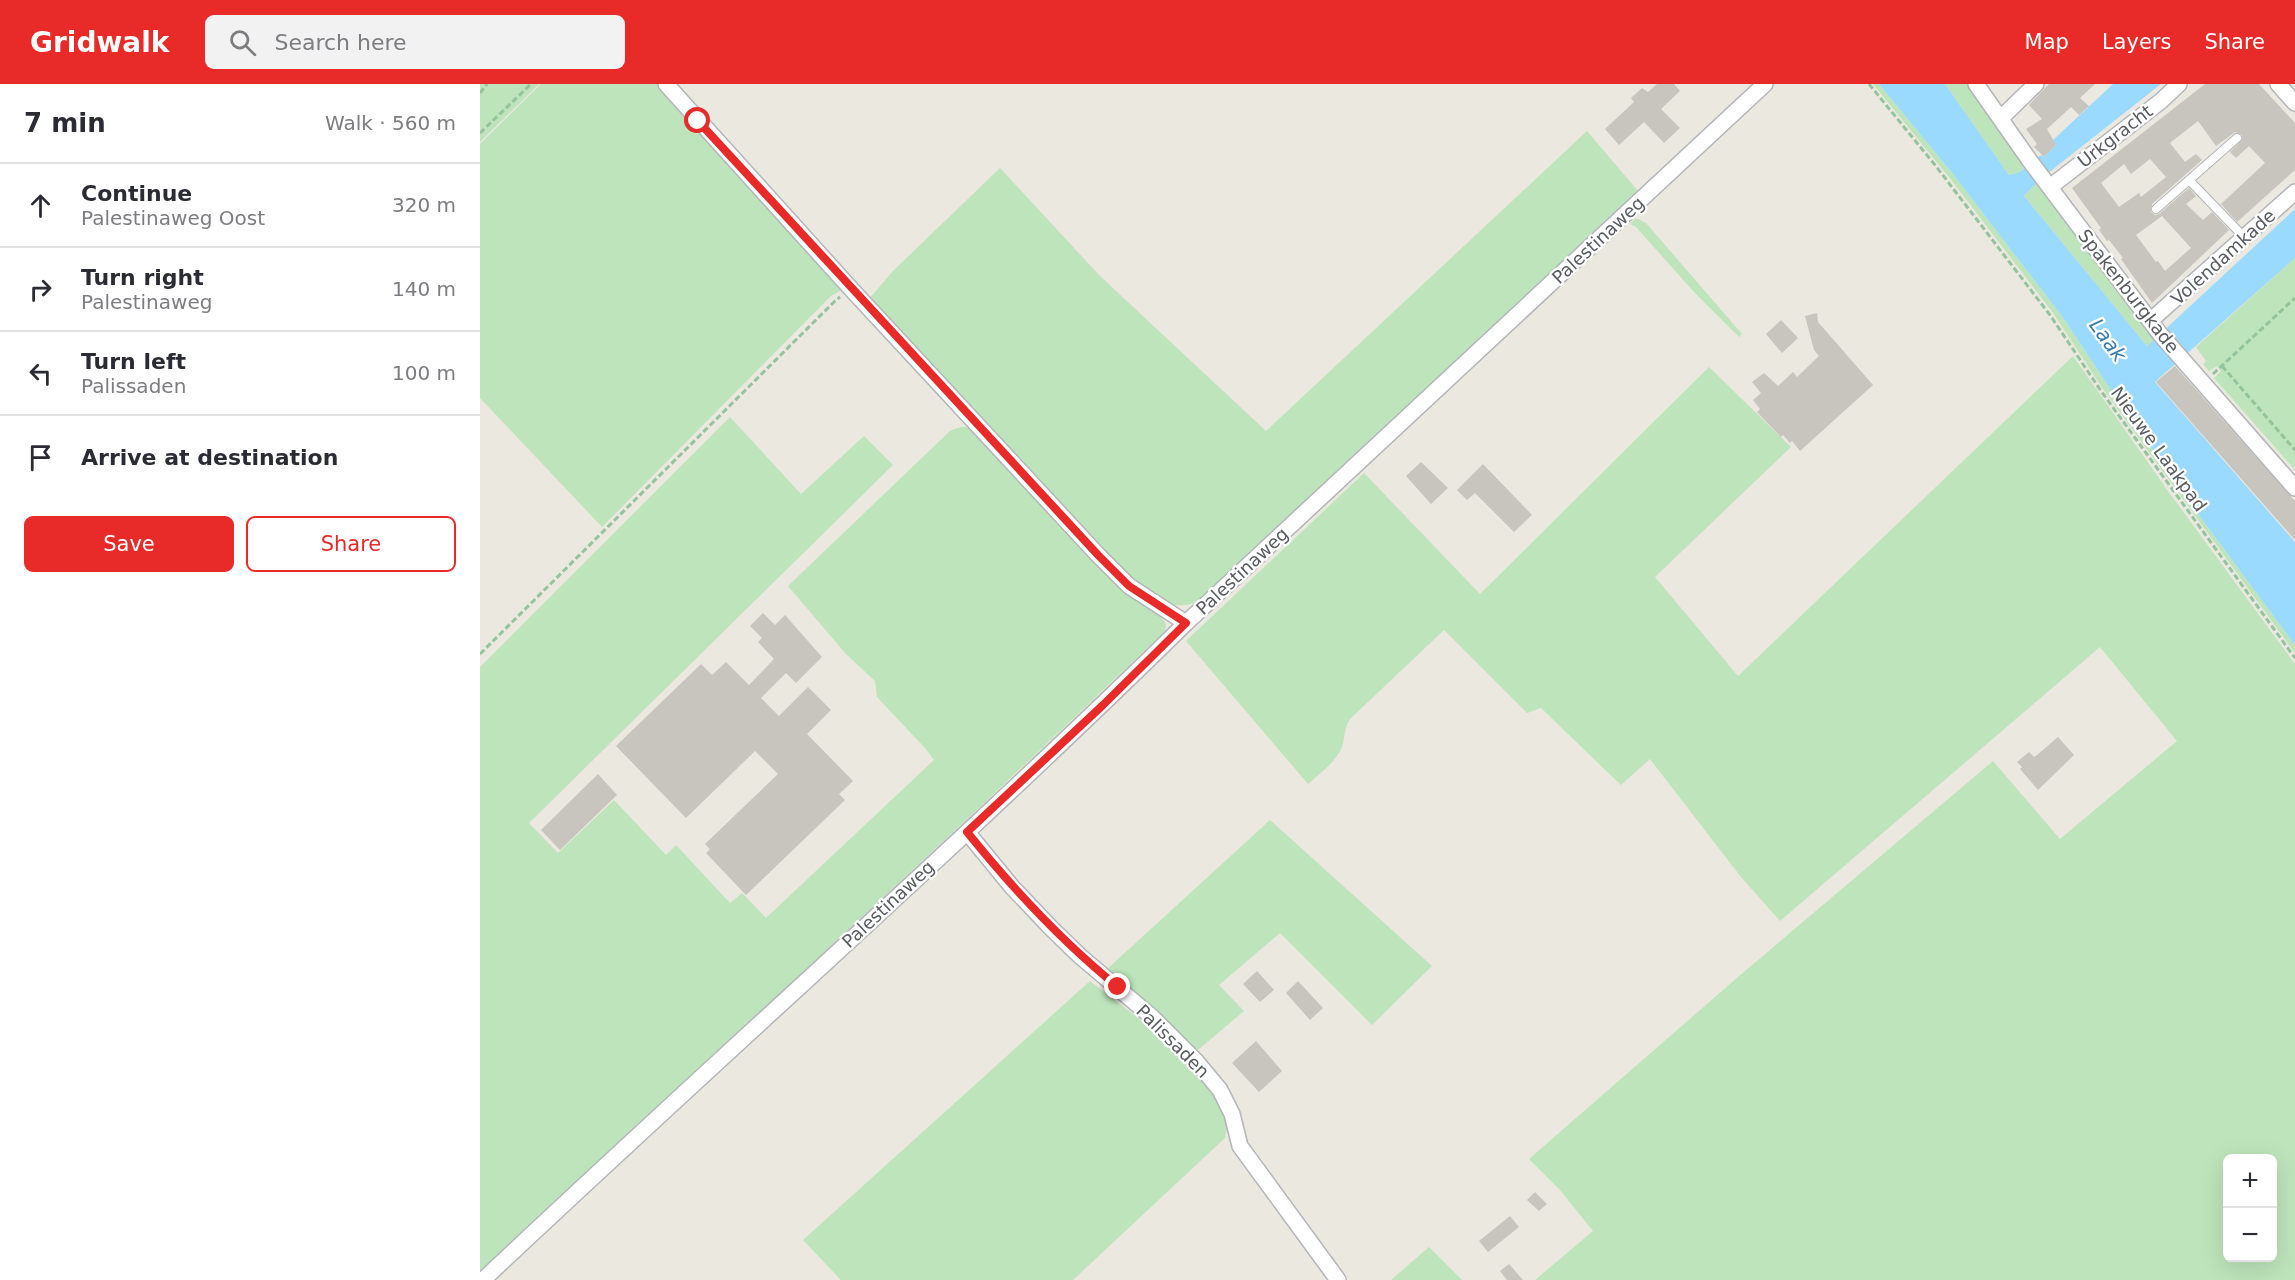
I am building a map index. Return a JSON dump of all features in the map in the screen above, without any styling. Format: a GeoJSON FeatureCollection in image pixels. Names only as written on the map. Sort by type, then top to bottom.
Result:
{"type":"FeatureCollection","features":[{"type":"Feature","properties":{"kind":"street"},"geometry":{"type":"LineString","coordinates":[[666,84],[853,291],[1113,570],[1129,586],[1186,623]]}},
{"type":"Feature","properties":{"kind":"street","name":"Palestinaweg"},"geometry":{"type":"LineString","coordinates":[[483,1280],[967,832],[1103,705],[1186,623],[1765,84]]}},
{"type":"Feature","properties":{"kind":"street","name":"Spakenburgkade"},"geometry":{"type":"LineString","coordinates":[[1976,84],[2030,161],[2155,328],[2295,488]]}},
{"type":"Feature","properties":{"kind":"street"},"geometry":{"type":"LineString","coordinates":[[2001,118],[2036,84]]}},
{"type":"Feature","properties":{"kind":"street","name":"Urkgracht"},"geometry":{"type":"LineString","coordinates":[[2050,187],[2161,101],[2179,84]]}},
{"type":"Feature","properties":{"kind":"street"},"geometry":{"type":"LineString","coordinates":[[2278,84],[2295,103]]}},
{"type":"Feature","properties":{"kind":"street","name":"Volendamkade"},"geometry":{"type":"LineString","coordinates":[[2155,328],[2244,237],[2295,192]]}},
{"type":"Feature","properties":{"kind":"street","name":"Palissaden"},"geometry":{"type":"LineString","coordinates":[[967,832],[1012,887],[1051,928],[1081,957],[1152,1017],[1196,1061],[1220,1090],[1233,1114],[1240,1146],[1338,1280]]}},
{"type":"Feature","properties":{"kind":"lane"},"geometry":{"type":"LineString","coordinates":[[2156,209],[2238,138]]}},
{"type":"Feature","properties":{"kind":"lane"},"geometry":{"type":"LineString","coordinates":[[2189,180],[2244,237]]}},
{"type":"Feature","properties":{"kind":"path"},"geometry":{"type":"LineString","coordinates":[[480,93],[487,84]]}},
{"type":"Feature","properties":{"kind":"path"},"geometry":{"type":"LineString","coordinates":[[480,133],[531,84]]}},
{"type":"Feature","properties":{"kind":"path","name":"Nieuwe Laakpad"},"geometry":{"type":"LineString","coordinates":[[1869,84],[1935,165],[2050,315],[2108,401],[2295,658]]}},
{"type":"Feature","properties":{"kind":"path"},"geometry":{"type":"LineString","coordinates":[[480,654],[834,301],[853,291]]}},
{"type":"Feature","properties":{"kind":"path"},"geometry":{"type":"LineString","coordinates":[[2204,382],[2295,298]]}},
{"type":"Feature","properties":{"kind":"path"},"geometry":{"type":"LineString","coordinates":[[2222,366],[2295,450]]}},
{"type":"Feature","properties":{"kind":"green space"},"geometry":{"type":"Polygon","coordinates":[[[480,84],[539,84],[480,142],[480,84]]]}},
{"type":"Feature","properties":{"kind":"green space"},"geometry":{"type":"Polygon","coordinates":[[[541,84],[661,84],[845,288],[831,296],[602,527],[480,398],[480,144],[541,84]]]}},
{"type":"Feature","properties":{"kind":"green space"},"geometry":{"type":"Polygon","coordinates":[[[1873,84],[1879,84],[1953,174],[2064,319],[2198,514],[2295,645],[2295,653],[2103,389],[2053,313],[1952,181],[1873,84]]]}},
{"type":"Feature","properties":{"kind":"green space"},"geometry":{"type":"Polygon","coordinates":[[[1945,84],[1969,84],[2028,165],[2020,172],[2009,175],[1945,84]]]}},
{"type":"Feature","properties":{"kind":"green space"},"geometry":{"type":"Polygon","coordinates":[[[1587,131],[1638,191],[1203,600],[1192,604],[1166,603],[1134,583],[868,300],[893,271],[1000,168],[1100,276],[1266,431],[1587,131]]]}},
{"type":"Feature","properties":{"kind":"green space"},"geometry":{"type":"Polygon","coordinates":[[[2038,181],[2155,339],[2147,346],[2024,196],[2038,181]]]}},
{"type":"Feature","properties":{"kind":"green space"},"geometry":{"type":"Polygon","coordinates":[[[1636,218],[1646,223],[1742,334],[1739,337],[1694,292],[1636,227],[1630,224],[1636,218]]]}},
{"type":"Feature","properties":{"kind":"green space"},"geometry":{"type":"Polygon","coordinates":[[[2295,258],[2295,470],[2214,378],[2221,371],[2217,366],[2209,371],[2203,364],[2206,361],[2196,347],[2295,258]]]}},
{"type":"Feature","properties":{"kind":"green space"},"geometry":{"type":"Polygon","coordinates":[[[2073,356],[2168,491],[2295,664],[2295,1280],[1535,1280],[1593,1231],[1560,1190],[1529,1159],[1738,977],[1993,761],[2060,839],[2177,741],[2100,647],[1780,921],[1741,877],[1650,759],[1621,785],[1541,708],[1527,713],[1444,630],[1350,719],[1343,744],[1336,758],[1308,784],[1186,641],[1364,473],[1480,594],[1709,367],[1791,447],[1655,577],[1738,676],[2073,356]]]}},
{"type":"Feature","properties":{"kind":"green space"},"geometry":{"type":"Polygon","coordinates":[[[730,417],[801,494],[864,436],[893,465],[529,823],[558,853],[614,800],[666,855],[676,845],[730,903],[742,893],[766,918],[934,760],[877,697],[875,681],[846,654],[788,586],[950,431],[957,428],[966,427],[975,432],[1125,590],[1160,616],[1166,624],[1165,631],[980,807],[480,1272],[480,667],[730,417]]]}},
{"type":"Feature","properties":{"kind":"green space"},"geometry":{"type":"Polygon","coordinates":[[[1270,820],[1432,966],[1372,1025],[1280,933],[1219,985],[1244,1011],[1198,1050],[1105,971],[1270,820]]]}},
{"type":"Feature","properties":{"kind":"green space"},"geometry":{"type":"Polygon","coordinates":[[[1090,981],[1170,1044],[1209,1082],[1222,1101],[1229,1118],[1226,1137],[1073,1280],[841,1280],[803,1240],[1090,981]]]}},
{"type":"Feature","properties":{"kind":"green space"},"geometry":{"type":"Polygon","coordinates":[[[1429,1247],[1462,1280],[1391,1280],[1429,1247]]]}},
{"type":"Feature","properties":{"kind":"water","name":"Laak"},"geometry":{"type":"Polygon","coordinates":[[[1879,84],[1945,84],[2009,175],[2020,172],[2041,155],[2044,157],[2056,145],[2053,140],[2113,84],[2161,84],[2038,181],[2024,196],[2147,346],[2295,209],[2295,258],[2155,382],[2295,542],[2295,645],[2198,514],[2064,319],[1953,174],[1879,84]]]}},
{"type":"Feature","properties":{"kind":"building"},"geometry":{"type":"Polygon","coordinates":[[[1657,84],[1674,84],[1680,91],[1661,109],[1680,128],[1664,143],[1644,122],[1619,145],[1605,129],[1634,102],[1631,98],[1642,88],[1648,92],[1657,84]]]}},
{"type":"Feature","properties":{"kind":"building"},"geometry":{"type":"Polygon","coordinates":[[[2049,84],[2095,84],[2080,98],[2089,106],[2079,115],[2071,107],[2047,129],[2056,145],[2044,157],[2034,147],[2037,144],[2026,129],[2042,119],[2029,105],[2049,84]]]}},
{"type":"Feature","properties":{"kind":"building"},"geometry":{"type":"Polygon","coordinates":[[[2205,84],[2259,84],[2295,123],[2295,170],[2237,222],[2221,204],[2265,163],[2249,146],[2236,158],[2230,152],[2242,140],[2242,135],[2235,132],[2216,146],[2198,121],[2170,143],[2185,162],[2196,154],[2202,160],[2152,204],[2151,212],[2155,215],[2159,214],[2189,188],[2196,196],[2186,204],[2203,220],[2212,212],[2229,230],[2152,303],[2121,259],[2123,258],[2109,240],[2107,241],[2099,230],[2101,228],[2072,188],[2205,84]],[[2150,159],[2131,174],[2124,164],[2101,183],[2119,207],[2139,193],[2141,197],[2166,177],[2150,159]],[[2162,216],[2136,235],[2165,271],[2191,248],[2162,216]]]}},
{"type":"Feature","properties":{"kind":"building"},"geometry":{"type":"Polygon","coordinates":[[[1817,313],[1818,322],[1873,385],[1800,451],[1792,441],[1790,443],[1783,435],[1781,437],[1757,412],[1760,409],[1753,400],[1761,393],[1752,382],[1764,373],[1778,386],[1793,372],[1797,377],[1819,356],[1814,350],[1805,316],[1817,313]]]}},
{"type":"Feature","properties":{"kind":"building"},"geometry":{"type":"Polygon","coordinates":[[[1781,320],[1798,338],[1782,353],[1766,334],[1781,320]]]}},
{"type":"Feature","properties":{"kind":"building"},"geometry":{"type":"Polygon","coordinates":[[[2175,366],[2295,501],[2295,540],[2156,382],[2175,366]]]}},
{"type":"Feature","properties":{"kind":"building"},"geometry":{"type":"Polygon","coordinates":[[[1421,462],[1448,488],[1431,504],[1406,476],[1421,462]]]}},
{"type":"Feature","properties":{"kind":"building"},"geometry":{"type":"Polygon","coordinates":[[[1483,464],[1532,515],[1514,532],[1475,493],[1467,500],[1457,490],[1483,464]]]}},
{"type":"Feature","properties":{"kind":"building"},"geometry":{"type":"Polygon","coordinates":[[[763,613],[775,625],[785,615],[822,657],[796,683],[786,673],[761,698],[779,716],[808,687],[831,710],[807,734],[853,781],[839,794],[845,800],[746,895],[706,853],[710,849],[705,844],[778,774],[755,751],[686,818],[616,746],[701,664],[712,675],[726,662],[749,685],[774,659],[758,642],[762,638],[750,626],[763,613]]]}},
{"type":"Feature","properties":{"kind":"building"},"geometry":{"type":"Polygon","coordinates":[[[2058,737],[2074,755],[2038,790],[2020,769],[2022,767],[2017,762],[2029,752],[2034,757],[2058,737]]]}},
{"type":"Feature","properties":{"kind":"building"},"geometry":{"type":"Polygon","coordinates":[[[598,774],[617,795],[560,850],[541,830],[598,774]]]}},
{"type":"Feature","properties":{"kind":"building"},"geometry":{"type":"Polygon","coordinates":[[[1257,971],[1274,990],[1260,1002],[1243,984],[1257,971]]]}},
{"type":"Feature","properties":{"kind":"building"},"geometry":{"type":"Polygon","coordinates":[[[1298,981],[1323,1008],[1310,1020],[1286,993],[1298,981]]]}},
{"type":"Feature","properties":{"kind":"building"},"geometry":{"type":"Polygon","coordinates":[[[1256,1041],[1282,1071],[1259,1092],[1232,1063],[1256,1041]]]}},
{"type":"Feature","properties":{"kind":"building"},"geometry":{"type":"Polygon","coordinates":[[[1535,1192],[1547,1204],[1539,1211],[1527,1200],[1535,1192]]]}},
{"type":"Feature","properties":{"kind":"building"},"geometry":{"type":"Polygon","coordinates":[[[1510,1216],[1519,1227],[1488,1252],[1479,1241],[1510,1216]]]}},
{"type":"Feature","properties":{"kind":"building"},"geometry":{"type":"Polygon","coordinates":[[[1509,1264],[1523,1280],[1507,1280],[1500,1271],[1509,1264]]]}},
{"type":"Feature","properties":{"kind":"route"},"geometry":{"type":"LineString","coordinates":[[698,121],[1098,555],[1129,586],[1186,623],[1103,705],[967,832],[1012,887],[1051,928],[1081,957],[1118,987]]}}]}
